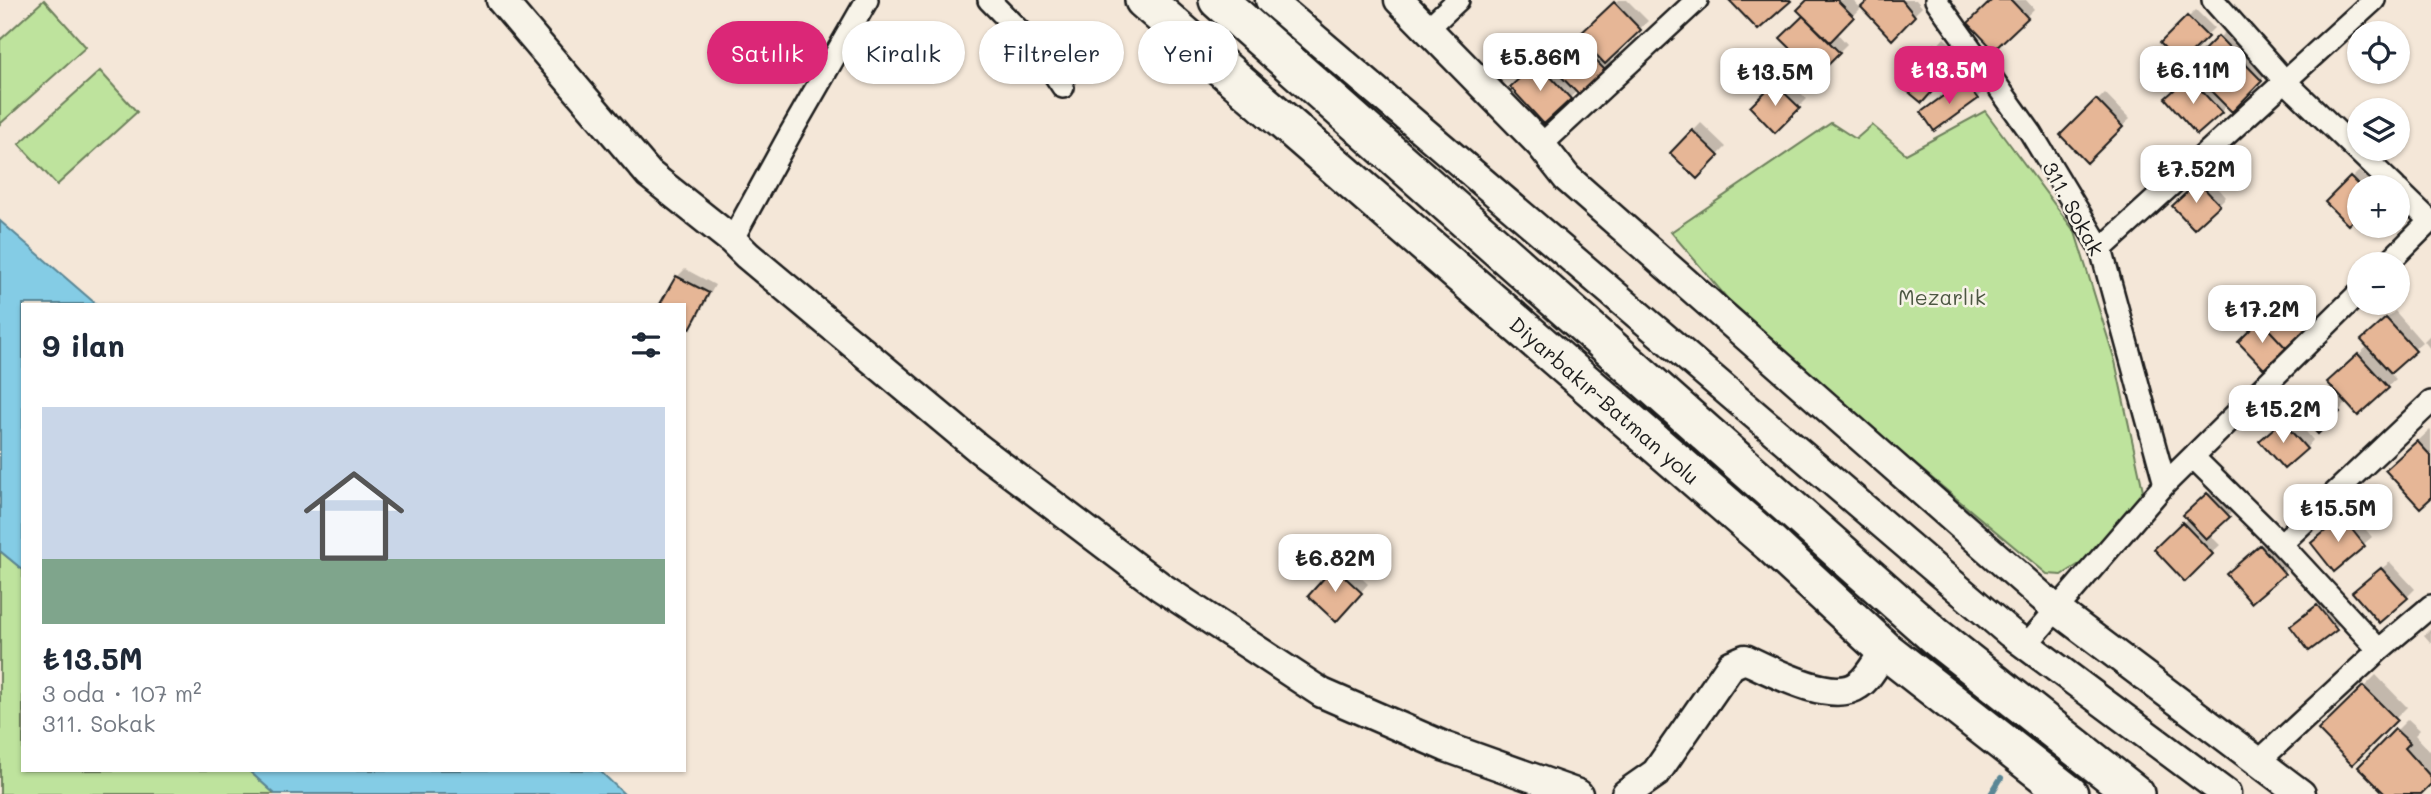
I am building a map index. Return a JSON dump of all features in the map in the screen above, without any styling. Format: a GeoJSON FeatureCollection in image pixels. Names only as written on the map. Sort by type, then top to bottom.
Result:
{"type":"FeatureCollection","features":[{"type":"Feature","properties":{"kind":"highway","name":"Diyarbakır-Batman yolu"},"geometry":{"type":"LineString","coordinates":[[1144,0],[1771,544],[1885,650],[2069,794]]}},
{"type":"Feature","properties":{"kind":"highway","name":"Diyarbakır-Batman yolu"},"geometry":{"type":"LineString","coordinates":[[1218,0],[1935,636],[2136,794]]}},
{"type":"Feature","properties":{"kind":"street"},"geometry":{"type":"LineString","coordinates":[[501,0],[649,174],[732,240],[978,448],[1161,587],[1322,693],[1446,747],[1578,794]]}},
{"type":"Feature","properties":{"kind":"street"},"geometry":{"type":"LineString","coordinates":[[732,240],[867,0]]}},
{"type":"Feature","properties":{"kind":"street"},"geometry":{"type":"LineString","coordinates":[[989,0],[1038,50],[1063,87]]}},
{"type":"Feature","properties":{"kind":"street"},"geometry":{"type":"LineString","coordinates":[[1270,0],[2026,645],[2225,794]]}},
{"type":"Feature","properties":{"kind":"street"},"geometry":{"type":"LineString","coordinates":[[1399,0],[1541,145],[1567,178],[2057,610],[2301,794]]}},
{"type":"Feature","properties":{"kind":"street"},"geometry":{"type":"LineString","coordinates":[[1426,30],[1458,0]]}},
{"type":"Feature","properties":{"kind":"street"},"geometry":{"type":"LineString","coordinates":[[1541,145],[1697,0]]}},
{"type":"Feature","properties":{"kind":"street","name":"311. Sokak"},"geometry":{"type":"LineString","coordinates":[[1936,0],[2031,133],[2101,248],[2165,484]]}},
{"type":"Feature","properties":{"kind":"street"},"geometry":{"type":"LineString","coordinates":[[2213,0],[2284,80],[2383,175]]}},
{"type":"Feature","properties":{"kind":"street"},"geometry":{"type":"LineString","coordinates":[[2101,248],[2374,0]]}},
{"type":"Feature","properties":{"kind":"street"},"geometry":{"type":"LineString","coordinates":[[2399,252],[2431,221],[2410,201]]}},
{"type":"Feature","properties":{"kind":"street"},"geometry":{"type":"LineString","coordinates":[[2026,645],[2165,484],[2347,305]]}},
{"type":"Feature","properties":{"kind":"street"},"geometry":{"type":"LineString","coordinates":[[2281,544],[2431,402]]}},
{"type":"Feature","properties":{"kind":"street"},"geometry":{"type":"LineString","coordinates":[[2193,457],[2281,544],[2379,650]]}},
{"type":"Feature","properties":{"kind":"street"},"geometry":{"type":"LineString","coordinates":[[2258,762],[2379,650],[2431,606]]}},
{"type":"Feature","properties":{"kind":"street"},"geometry":{"type":"LineString","coordinates":[[1626,794],[1656,773],[1731,665],[1745,659],[1781,676],[1829,692],[1858,686],[1885,650]]}},
{"type":"Feature","properties":{"kind":"green space"},"geometry":{"type":"Polygon","coordinates":[[[44,0],[86,47],[0,124],[0,40],[44,0]]]}},
{"type":"Feature","properties":{"kind":"green space"},"geometry":{"type":"Polygon","coordinates":[[[100,71],[137,112],[57,185],[19,144],[100,71]]]}},
{"type":"Feature","properties":{"kind":"green space","name":"Mezarlık"},"geometry":{"type":"Polygon","coordinates":[[[1985,111],[2075,232],[2115,361],[2144,495],[2084,561],[2062,575],[2047,574],[1754,330],[1671,232],[1831,123],[1856,139],[1872,125],[1906,154],[1985,111]]]}},
{"type":"Feature","properties":{"kind":"green space"},"geometry":{"type":"Polygon","coordinates":[[[0,551],[21,568],[21,772],[250,772],[275,794],[0,794],[0,551]]]}},
{"type":"Feature","properties":{"kind":"water"},"geometry":{"type":"Polygon","coordinates":[[[0,221],[95,303],[21,303],[21,568],[0,551],[0,221]]]}},
{"type":"Feature","properties":{"kind":"water"},"geometry":{"type":"Polygon","coordinates":[[[250,772],[601,772],[624,794],[275,794],[250,772]]]}},
{"type":"Feature","properties":{"kind":"building"},"geometry":{"type":"Polygon","coordinates":[[[1729,0],[1790,0],[1791,1],[1758,30],[1729,0]]]}},
{"type":"Feature","properties":{"kind":"building"},"geometry":{"type":"Polygon","coordinates":[[[1807,0],[1837,0],[1854,17],[1830,42],[1797,10],[1807,0]]]}},
{"type":"Feature","properties":{"kind":"building"},"geometry":{"type":"Polygon","coordinates":[[[1869,0],[1902,0],[1915,16],[1892,40],[1861,7],[1869,0]]]}},
{"type":"Feature","properties":{"kind":"building"},"geometry":{"type":"Polygon","coordinates":[[[1992,0],[2011,0],[2028,18],[1994,50],[1968,23],[1992,0]]]}},
{"type":"Feature","properties":{"kind":"building"},"geometry":{"type":"Polygon","coordinates":[[[1614,2],[1641,30],[1605,64],[1578,36],[1614,2]]]}},
{"type":"Feature","properties":{"kind":"building"},"geometry":{"type":"Polygon","coordinates":[[[1803,16],[1840,53],[1818,75],[1780,38],[1803,16]]]}},
{"type":"Feature","properties":{"kind":"building"},"geometry":{"type":"Polygon","coordinates":[[[2187,16],[2208,37],[2180,64],[2160,43],[2187,16]]]}},
{"type":"Feature","properties":{"kind":"building"},"geometry":{"type":"Polygon","coordinates":[[[2218,36],[2262,81],[2232,112],[2187,67],[2218,36]]]}},
{"type":"Feature","properties":{"kind":"building"},"geometry":{"type":"Polygon","coordinates":[[[1578,43],[1606,71],[1580,96],[1553,68],[1578,43]]]}},
{"type":"Feature","properties":{"kind":"building"},"geometry":{"type":"Polygon","coordinates":[[[1935,45],[1961,66],[1922,103],[1900,85],[1935,45]]]}},
{"type":"Feature","properties":{"kind":"building"},"geometry":{"type":"Polygon","coordinates":[[[1537,62],[1571,99],[1544,124],[1510,87],[1537,62]]]}},
{"type":"Feature","properties":{"kind":"building"},"geometry":{"type":"Polygon","coordinates":[[[2189,77],[2222,113],[2197,135],[2165,98],[2189,77]]]}},
{"type":"Feature","properties":{"kind":"building"},"geometry":{"type":"Polygon","coordinates":[[[1964,81],[1978,99],[1934,131],[1921,112],[1964,81]]]}},
{"type":"Feature","properties":{"kind":"building"},"geometry":{"type":"Polygon","coordinates":[[[1774,83],[1800,108],[1775,133],[1750,107],[1774,83]]]}},
{"type":"Feature","properties":{"kind":"building"},"geometry":{"type":"Polygon","coordinates":[[[2096,99],[2123,127],[2087,163],[2060,135],[2096,99]]]}},
{"type":"Feature","properties":{"kind":"building"},"geometry":{"type":"Polygon","coordinates":[[[1692,130],[1719,156],[1697,179],[1670,153],[1692,130]]]}},
{"type":"Feature","properties":{"kind":"building"},"geometry":{"type":"Polygon","coordinates":[[[2347,180],[2347,224],[2325,202],[2347,180]]]}},
{"type":"Feature","properties":{"kind":"building"},"geometry":{"type":"Polygon","coordinates":[[[2198,182],[2220,205],[2194,229],[2172,206],[2198,182]]]}},
{"type":"Feature","properties":{"kind":"building"},"geometry":{"type":"Polygon","coordinates":[[[676,276],[709,293],[690,329],[686,327],[686,303],[661,303],[676,276]]]}},
{"type":"Feature","properties":{"kind":"building"},"geometry":{"type":"Polygon","coordinates":[[[2284,298],[2310,327],[2286,348],[2260,320],[2284,298]]]}},
{"type":"Feature","properties":{"kind":"building"},"geometry":{"type":"Polygon","coordinates":[[[2386,318],[2416,351],[2391,373],[2361,340],[2386,318]]]}},
{"type":"Feature","properties":{"kind":"building"},"geometry":{"type":"Polygon","coordinates":[[[2260,320],[2286,348],[2264,369],[2238,342],[2260,320]]]}},
{"type":"Feature","properties":{"kind":"building"},"geometry":{"type":"Polygon","coordinates":[[[2358,354],[2389,388],[2358,416],[2327,382],[2358,354]]]}},
{"type":"Feature","properties":{"kind":"building"},"geometry":{"type":"Polygon","coordinates":[[[2323,395],[2340,412],[2318,434],[2301,417],[2323,395]]]}},
{"type":"Feature","properties":{"kind":"building"},"geometry":{"type":"Polygon","coordinates":[[[2282,421],[2307,449],[2284,469],[2259,441],[2282,421]]]}},
{"type":"Feature","properties":{"kind":"building"},"geometry":{"type":"Polygon","coordinates":[[[2417,441],[2431,456],[2431,498],[2420,508],[2385,470],[2417,441]]]}},
{"type":"Feature","properties":{"kind":"building"},"geometry":{"type":"Polygon","coordinates":[[[2207,493],[2230,517],[2206,539],[2183,515],[2207,493]]]}},
{"type":"Feature","properties":{"kind":"building"},"geometry":{"type":"Polygon","coordinates":[[[2342,517],[2365,546],[2334,572],[2311,543],[2342,517]]]}},
{"type":"Feature","properties":{"kind":"building"},"geometry":{"type":"Polygon","coordinates":[[[2182,522],[2213,554],[2185,582],[2154,549],[2182,522]]]}},
{"type":"Feature","properties":{"kind":"building"},"geometry":{"type":"Polygon","coordinates":[[[2260,545],[2285,574],[2251,603],[2226,574],[2260,545]]]}},
{"type":"Feature","properties":{"kind":"building"},"geometry":{"type":"Polygon","coordinates":[[[1334,567],[1362,593],[1336,622],[1308,596],[1334,567]]]}},
{"type":"Feature","properties":{"kind":"building"},"geometry":{"type":"Polygon","coordinates":[[[2381,568],[2408,598],[2379,623],[2352,592],[2381,568]]]}},
{"type":"Feature","properties":{"kind":"building"},"geometry":{"type":"Polygon","coordinates":[[[2317,605],[2337,630],[2309,651],[2290,626],[2317,605]]]}},
{"type":"Feature","properties":{"kind":"building"},"geometry":{"type":"Polygon","coordinates":[[[2363,686],[2397,720],[2352,765],[2318,730],[2363,686]]]}},
{"type":"Feature","properties":{"kind":"building"},"geometry":{"type":"Polygon","coordinates":[[[2395,729],[2410,743],[2405,748],[2431,777],[2431,784],[2421,794],[2385,794],[2358,767],[2395,729]]]}},
{"type":"Feature","properties":{"kind":"waterway"},"geometry":{"type":"LineString","coordinates":[[1991,794],[2001,778]]}}]}
